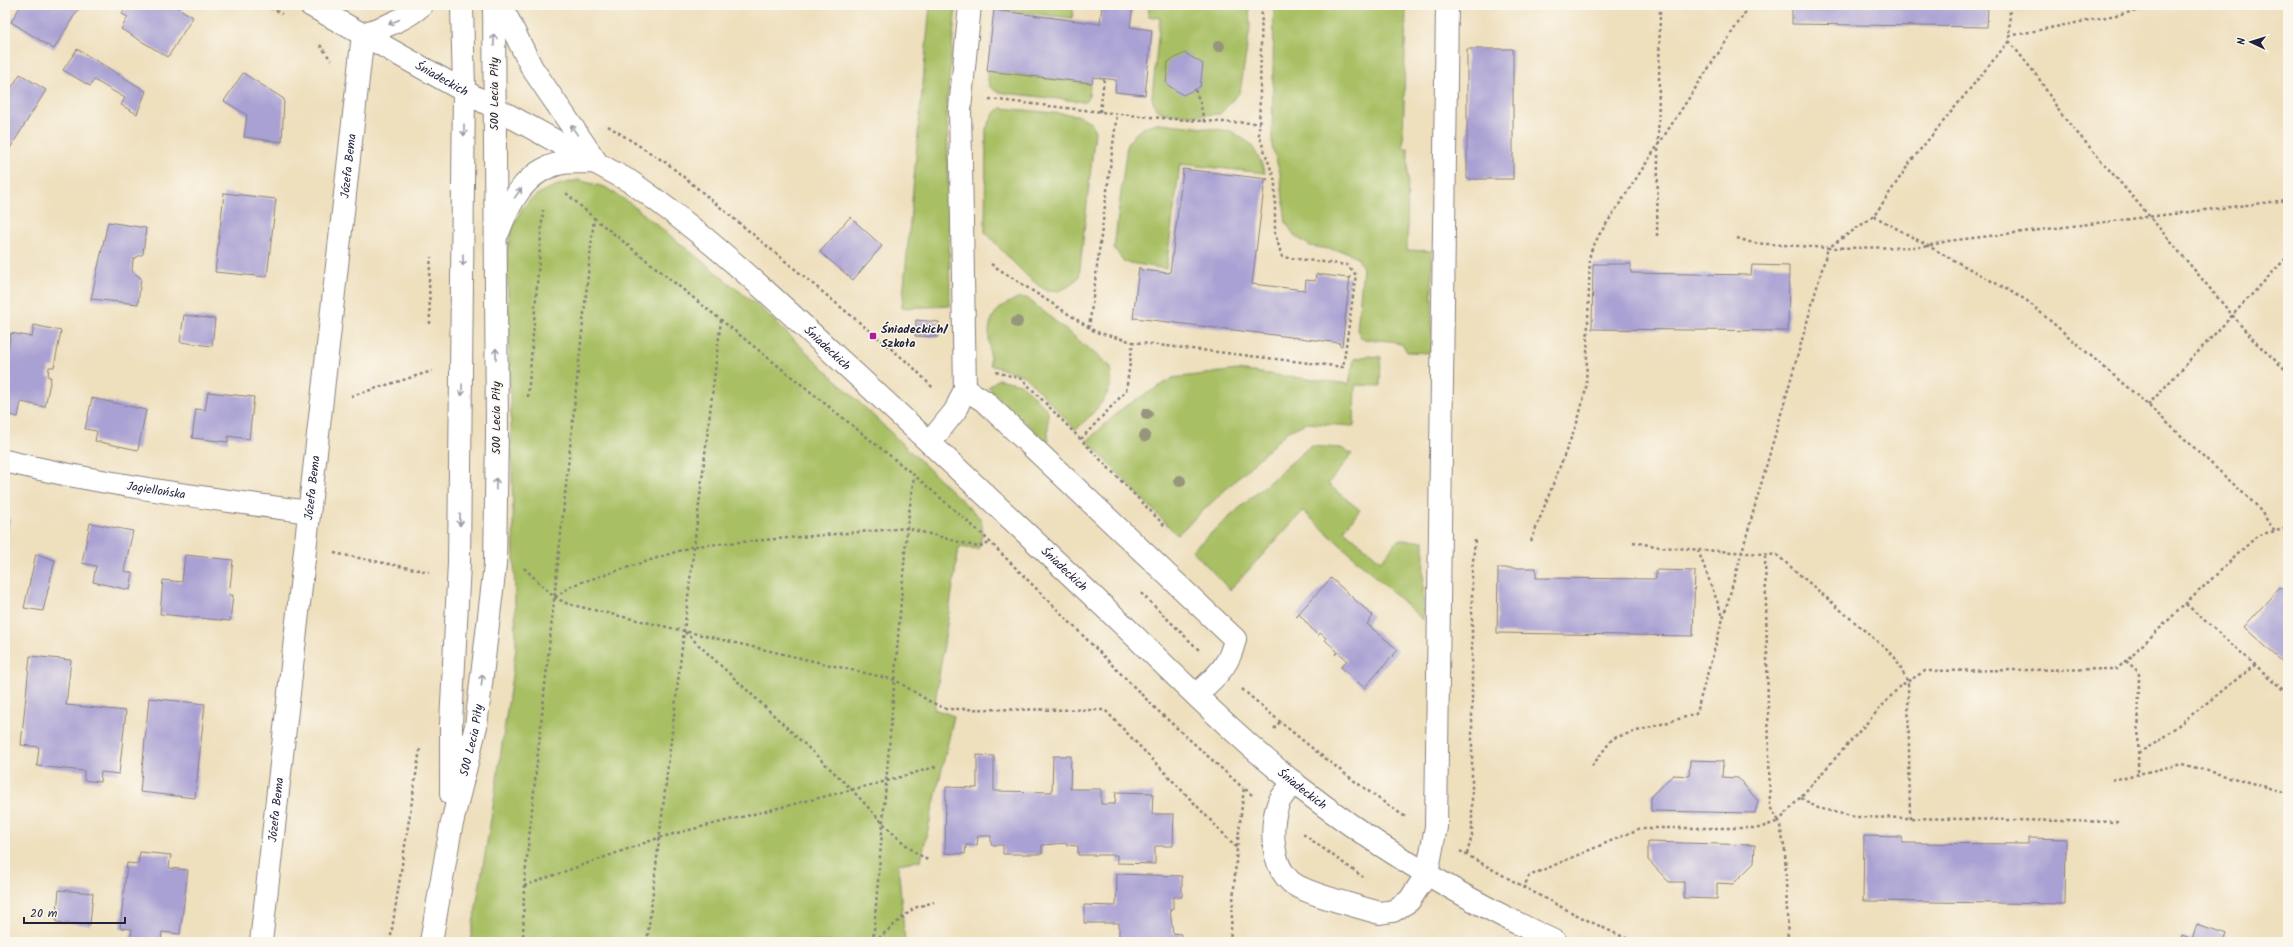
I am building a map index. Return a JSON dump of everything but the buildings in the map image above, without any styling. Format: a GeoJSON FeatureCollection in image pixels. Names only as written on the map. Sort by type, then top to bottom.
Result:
{"type":"FeatureCollection","features":[{"type":"Feature","properties":{"kind":"street","name":"Śniadeckich"},"geometry":{"type":"LineString","coordinates":[[310,5],[493,108],[597,162],[631,182],[698,233],[781,304],[930,442],[1197,694],[1294,782],[1341,817],[1428,874],[1481,905],[1556,942]]}},
{"type":"Feature","properties":{"kind":"street"},"geometry":{"type":"LineString","coordinates":[[363,34],[393,23],[414,12],[422,5]]}},
{"type":"Feature","properties":{"kind":"street","name":"500 Lecia Piły"},"geometry":{"type":"LineString","coordinates":[[451,827],[451,724],[460,563],[464,92],[462,5]]}},
{"type":"Feature","properties":{"kind":"street","name":"500 Lecia Piły"},"geometry":{"type":"LineString","coordinates":[[431,942],[451,827],[476,726],[495,565],[497,432],[493,108],[494,5]]}},
{"type":"Feature","properties":{"kind":"street","name":"Śniadeckich"},"geometry":{"type":"LineString","coordinates":[[501,5],[532,68],[597,162]]}},
{"type":"Feature","properties":{"kind":"street"},"geometry":{"type":"LineString","coordinates":[[930,442],[955,411],[965,389],[960,109],[970,5]]}},
{"type":"Feature","properties":{"kind":"street"},"geometry":{"type":"LineString","coordinates":[[1294,782],[1279,803],[1273,834],[1283,873],[1291,882],[1303,889],[1380,913],[1393,911],[1409,901],[1428,874],[1436,827],[1447,5]]}},
{"type":"Feature","properties":{"kind":"street","name":"Józefa Bema"},"geometry":{"type":"LineString","coordinates":[[261,942],[363,34]]}},
{"type":"Feature","properties":{"kind":"street"},"geometry":{"type":"LineString","coordinates":[[495,241],[505,213],[518,192],[533,175],[544,168],[560,163],[597,162]]}},
{"type":"Feature","properties":{"kind":"street"},"geometry":{"type":"LineString","coordinates":[[965,389],[984,401],[1235,639],[1231,656],[1221,670],[1197,694]]}},
{"type":"Feature","properties":{"kind":"street","name":"Jagiellońska"},"geometry":{"type":"LineString","coordinates":[[5,461],[76,476],[204,498],[309,512]]}},
{"type":"Feature","properties":{"kind":"path"},"geometry":{"type":"LineString","coordinates":[[265,5],[283,15]]}},
{"type":"Feature","properties":{"kind":"path"},"geometry":{"type":"LineString","coordinates":[[988,262],[1096,332],[1134,342],[1343,367],[1356,275],[1347,265],[1282,257],[1275,233],[1275,182],[1259,135],[1262,5]]}},
{"type":"Feature","properties":{"kind":"path"},"geometry":{"type":"LineString","coordinates":[[1657,236],[1660,5]]}},
{"type":"Feature","properties":{"kind":"path"},"geometry":{"type":"LineString","coordinates":[[1531,540],[1578,420],[1586,389],[1590,253],[1599,235],[1750,5]]}},
{"type":"Feature","properties":{"kind":"path"},"geometry":{"type":"LineString","coordinates":[[1592,766],[1613,738],[1696,714],[1828,248],[1874,216],[1911,161],[2009,41],[2010,5]]}},
{"type":"Feature","properties":{"kind":"path"},"geometry":{"type":"LineString","coordinates":[[2010,36],[2167,5]]}},
{"type":"Feature","properties":{"kind":"path"},"geometry":{"type":"LineString","coordinates":[[316,40],[342,75],[357,85]]}},
{"type":"Feature","properties":{"kind":"path"},"geometry":{"type":"LineString","coordinates":[[2009,41],[2038,77],[2060,114],[2150,216],[2254,341],[2288,372]]}},
{"type":"Feature","properties":{"kind":"path"},"geometry":{"type":"LineString","coordinates":[[1100,112],[1104,78]]}},
{"type":"Feature","properties":{"kind":"path"},"geometry":{"type":"LineString","coordinates":[[1195,90],[1200,102],[1204,121]]}},
{"type":"Feature","properties":{"kind":"path"},"geometry":{"type":"LineString","coordinates":[[981,98],[1117,114],[1204,121],[1260,123]]}},
{"type":"Feature","properties":{"kind":"path"},"geometry":{"type":"LineString","coordinates":[[1089,328],[1117,114]]}},
{"type":"Feature","properties":{"kind":"path"},"geometry":{"type":"LineString","coordinates":[[565,191],[594,218],[914,475],[990,543],[1158,710],[1244,788],[1276,814],[1364,878]]}},
{"type":"Feature","properties":{"kind":"path"},"geometry":{"type":"LineString","coordinates":[[1737,238],[1753,243],[1828,248],[1929,246],[1948,242],[2150,216],[2288,200]]}},
{"type":"Feature","properties":{"kind":"path"},"geometry":{"type":"LineString","coordinates":[[1874,216],[2026,300],[2148,405],[2256,505],[2275,531]]}},
{"type":"Feature","properties":{"kind":"path"},"geometry":{"type":"LineString","coordinates":[[523,942],[524,886],[594,218]]}},
{"type":"Feature","properties":{"kind":"path"},"geometry":{"type":"LineString","coordinates":[[430,325],[429,277],[432,254]]}},
{"type":"Feature","properties":{"kind":"path"},"geometry":{"type":"LineString","coordinates":[[2148,405],[2288,256]]}},
{"type":"Feature","properties":{"kind":"path"},"geometry":{"type":"LineString","coordinates":[[648,942],[721,320]]}},
{"type":"Feature","properties":{"kind":"path"},"geometry":{"type":"LineString","coordinates":[[1081,439],[1126,391],[1134,342]]}},
{"type":"Feature","properties":{"kind":"path"},"geometry":{"type":"LineString","coordinates":[[346,398],[432,372],[431,364]]}},
{"type":"Feature","properties":{"kind":"path"},"geometry":{"type":"LineString","coordinates":[[964,367],[1022,379],[1165,526]]}},
{"type":"Feature","properties":{"kind":"path"},"geometry":{"type":"LineString","coordinates":[[874,942],[907,528],[914,475]]}},
{"type":"Feature","properties":{"kind":"path"},"geometry":{"type":"LineString","coordinates":[[554,597],[573,585],[694,546],[907,528],[978,547],[990,543]]}},
{"type":"Feature","properties":{"kind":"path"},"geometry":{"type":"LineString","coordinates":[[1523,888],[1528,876],[1641,828],[1758,828],[1779,822],[1900,686],[1925,671],[2117,669],[2258,535],[2288,528]]}},
{"type":"Feature","properties":{"kind":"path"},"geometry":{"type":"LineString","coordinates":[[1467,855],[1472,835],[1472,572],[1475,540]]}},
{"type":"Feature","properties":{"kind":"path"},"geometry":{"type":"LineString","coordinates":[[1633,542],[1660,547],[1777,555],[1894,656],[1908,682],[1910,819]]}},
{"type":"Feature","properties":{"kind":"path"},"geometry":{"type":"LineString","coordinates":[[1698,550],[1723,617]]}},
{"type":"Feature","properties":{"kind":"path"},"geometry":{"type":"LineString","coordinates":[[332,552],[431,573],[443,563],[460,563]]}},
{"type":"Feature","properties":{"kind":"path"},"geometry":{"type":"LineString","coordinates":[[1765,554],[1770,807],[1779,822],[1785,851],[1788,942]]}},
{"type":"Feature","properties":{"kind":"path"},"geometry":{"type":"LineString","coordinates":[[495,565],[523,567],[554,597],[568,604],[895,680],[929,701],[946,708],[1105,710],[1236,848]]}},
{"type":"Feature","properties":{"kind":"path"},"geometry":{"type":"LineString","coordinates":[[2186,604],[2288,694]]}},
{"type":"Feature","properties":{"kind":"path"},"geometry":{"type":"LineString","coordinates":[[685,632],[851,790],[883,825],[910,850],[929,860]]}},
{"type":"Feature","properties":{"kind":"path"},"geometry":{"type":"LineString","coordinates":[[2126,661],[2139,672],[2138,776]]}},
{"type":"Feature","properties":{"kind":"path"},"geometry":{"type":"LineString","coordinates":[[2138,753],[2157,742],[2255,665]]}},
{"type":"Feature","properties":{"kind":"path"},"geometry":{"type":"LineString","coordinates":[[390,942],[421,742]]}},
{"type":"Feature","properties":{"kind":"path"},"geometry":{"type":"LineString","coordinates":[[2112,780],[2138,776],[2182,764],[2288,793]]}},
{"type":"Feature","properties":{"kind":"path"},"geometry":{"type":"LineString","coordinates":[[524,886],[661,837],[887,781],[938,766]]}},
{"type":"Feature","properties":{"kind":"path"},"geometry":{"type":"LineString","coordinates":[[1230,942],[1236,848],[1244,788]]}},
{"type":"Feature","properties":{"kind":"path"},"geometry":{"type":"LineString","coordinates":[[1801,798],[1818,808],[1855,817],[2118,822]]}},
{"type":"Feature","properties":{"kind":"path"},"geometry":{"type":"LineString","coordinates":[[874,942],[914,908],[934,902]]}},
{"type":"Feature","properties":{"kind":"green space"},"geometry":{"type":"Polygon","coordinates":[[[930,5],[956,5],[947,103],[950,306],[902,308],[930,5]]]}},
{"type":"Feature","properties":{"kind":"green space"},"geometry":{"type":"Polygon","coordinates":[[[995,5],[1074,5],[1072,18],[994,9],[995,5]]]}},
{"type":"Feature","properties":{"kind":"green space"},"geometry":{"type":"Polygon","coordinates":[[[1149,5],[1249,5],[1250,28],[1240,92],[1220,114],[1171,114],[1159,111],[1156,108],[1152,97],[1160,18],[1148,16],[1149,5]]]}},
{"type":"Feature","properties":{"kind":"green space"},"geometry":{"type":"Polygon","coordinates":[[[1274,5],[1406,5],[1403,148],[1408,148],[1407,250],[1432,251],[1432,353],[1407,352],[1403,345],[1391,341],[1362,339],[1357,330],[1363,268],[1357,257],[1347,252],[1310,246],[1295,236],[1286,223],[1280,173],[1272,146],[1274,5]]]}},
{"type":"Feature","properties":{"kind":"green space"},"geometry":{"type":"Polygon","coordinates":[[[987,71],[1090,83],[1089,96],[1085,102],[997,92],[989,86],[987,71]]]}},
{"type":"Feature","properties":{"kind":"green space"},"geometry":{"type":"Polygon","coordinates":[[[1001,108],[1077,115],[1091,122],[1095,131],[1079,277],[1062,290],[1049,291],[1034,282],[985,232],[986,129],[995,112],[1001,108]]]}},
{"type":"Feature","properties":{"kind":"green space"},"geometry":{"type":"Polygon","coordinates":[[[1160,123],[1231,131],[1251,144],[1265,173],[1180,164],[1166,269],[1124,262],[1114,248],[1127,144],[1141,129],[1149,125],[1160,123]]]}},
{"type":"Feature","properties":{"kind":"green space"},"geometry":{"type":"Polygon","coordinates":[[[578,180],[605,187],[631,204],[764,311],[981,519],[983,532],[978,549],[959,547],[934,709],[954,716],[921,860],[898,864],[905,942],[470,942],[492,813],[516,648],[507,252],[510,236],[515,222],[528,202],[548,189],[578,180]]]}},
{"type":"Feature","properties":{"kind":"green space"},"geometry":{"type":"Polygon","coordinates":[[[1018,298],[1027,298],[1111,367],[1112,377],[1107,394],[1096,409],[1076,430],[1025,376],[990,365],[990,324],[998,310],[1018,298]]]}},
{"type":"Feature","properties":{"kind":"green space"},"geometry":{"type":"Polygon","coordinates":[[[1367,356],[1381,357],[1380,386],[1355,385],[1354,426],[1306,423],[1287,432],[1177,535],[1087,441],[1124,407],[1173,378],[1237,370],[1349,384],[1354,359],[1367,356]]]}},
{"type":"Feature","properties":{"kind":"green space"},"geometry":{"type":"Polygon","coordinates":[[[998,379],[1021,384],[1048,410],[1048,443],[988,388],[998,379]]]}},
{"type":"Feature","properties":{"kind":"green space"},"geometry":{"type":"Polygon","coordinates":[[[1310,446],[1341,448],[1352,454],[1328,484],[1360,510],[1344,530],[1381,561],[1398,540],[1424,541],[1423,620],[1303,511],[1230,590],[1192,550],[1310,446]]]}},
{"type":"Feature","properties":{"kind":"place","name":"Śniadeckich/ Szkoła"},"geometry":{"type":"Point","coordinates":[873,336]}}]}
